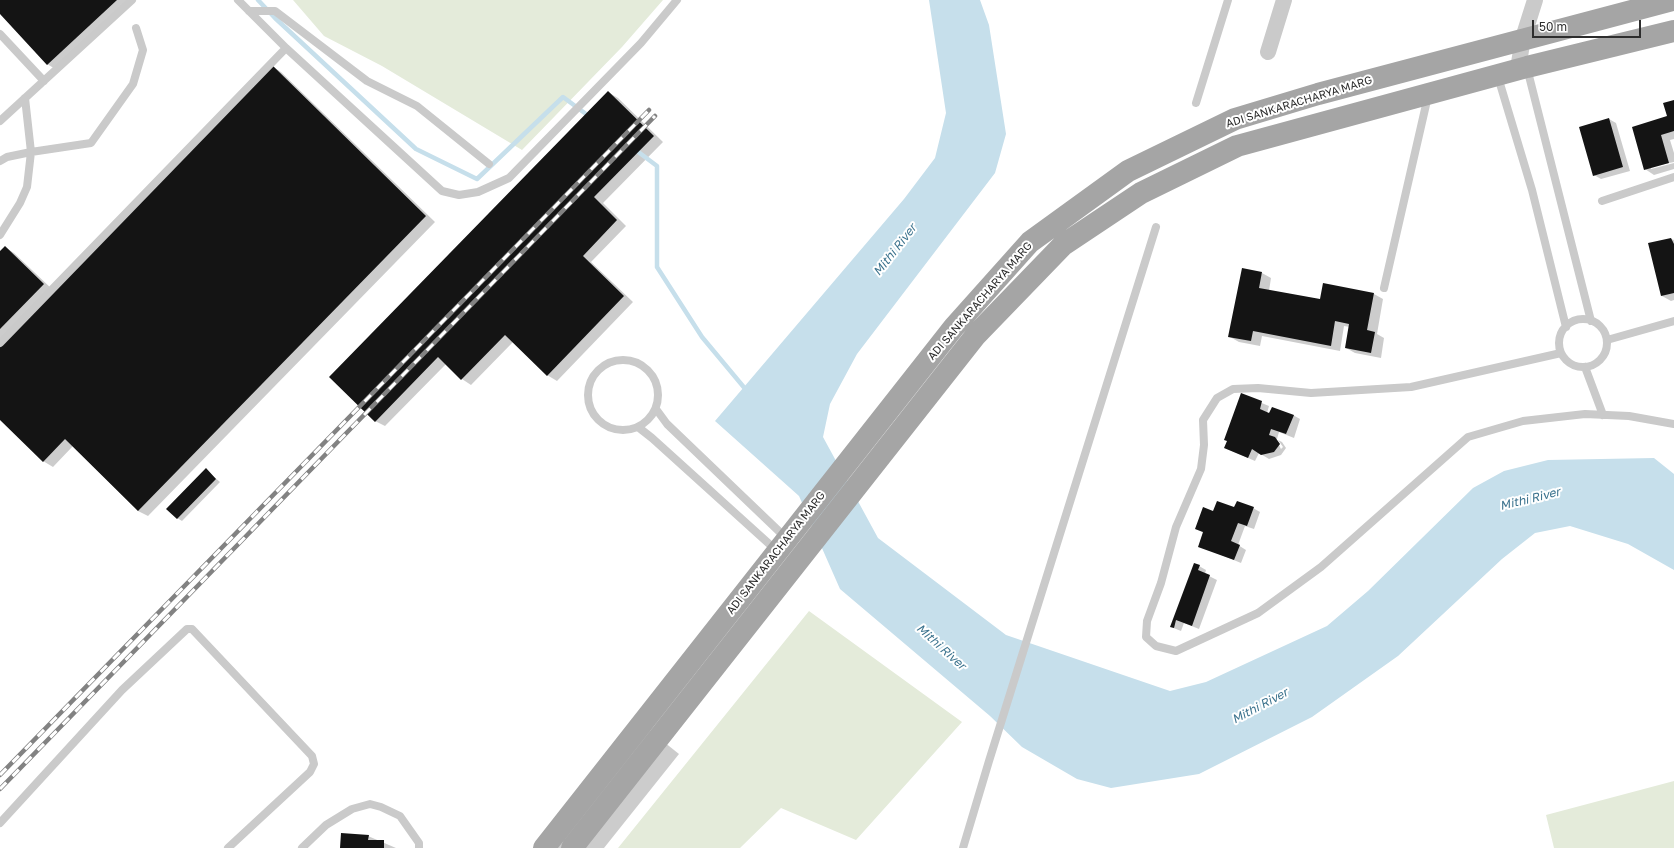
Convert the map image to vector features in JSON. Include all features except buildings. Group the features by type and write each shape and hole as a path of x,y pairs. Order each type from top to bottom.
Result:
{"main road":[{"name":"ADI SANKARACHARYA MARG","path":"544,848 954,327 1030,242 1128,171 1235,119 1318,94 1523,38 1673,0"},
{"name":"ADI SANKARACHARYA MARG","path":"572,848 976,335 1063,245 1141,193 1237,146 1523,68 1674,31"}],"street":[{"path":"1268,52 1284,0"},
{"path":"1523,68 1523,38 1535,0"}],"lane":[{"path":"0,121 132,0"},
{"path":"238,0 286,48 442,191 459,195 478,192 509,178 641,43 677,0"},
{"path":"1196,103 1228,0"},
{"path":"250,11 275,11 367,81 417,106 489,164"},
{"path":"0,162 7,157 91,143 133,84 143,50 136,28"},
{"path":"0,34 44,81"},
{"path":"0,343 286,48"},
{"path":"1523,68 1591,321"},
{"path":"1498,75 1532,190 1566,327"},
{"path":"1384,288 1429,93"},
{"path":"0,235 20,203 27,187 31,152 25,98"},
{"path":"1602,201 1674,177"},
{"path":"963,848 1156,227"},
{"path":"1578,320 1591,321 1602,328 1607,340 1604,355 1592,365 1585,367 1571,364 1561,353 1560,339 1566,327 1578,320"},
{"path":"1607,340 1674,321"},
{"path":"1561,353 1411,387 1311,393 1258,388 1233,389 1217,398 1203,420 1204,445 1201,468 1176,527 1161,583 1147,621 1146,637 1156,646 1176,651 1258,613 1321,567 1468,437 1523,421 1585,414 1629,416 1674,424"},
{"path":"617,361 634,362 641,365 651,374 657,385 658,393 656,410 648,420 638,427 621,431 605,426 598,421 590,406 588,389 595,374 605,366 617,361"},
{"path":"1585,367 1603,415"},
{"path":"656,410 667,424 783,545"},
{"path":"638,427 783,545"},
{"path":"0,823 122,690 187,629 192,629 312,756 314,764 310,772 228,848"},
{"path":"302,848 333,821 352,809 370,804 381,807 400,816 416,838 419,848"}],"green space":[{"path":"293,0 663,0 622,47 522,150 382,66 324,36"},
{"path":"809,611 962,722 856,840 781,808 740,848 618,848"},
{"path":"1674,781 1674,848 1554,848 1546,815"}],"water":[{"name":"Mithi River","path":"929,0 980,0 989,25 1006,134 995,173 857,354 830,404 823,437 878,538 1006,635 1170,691 1206,682 1327,626 1368,591 1473,488 1504,471 1548,460 1654,458 1674,474 1674,570 1628,544 1570,526 1535,533 1502,559 1398,656 1312,717 1199,774 1111,788 1077,779 1022,747 990,716 840,589 799,496 715,421 904,199 935,158 946,113"}],"waterway":[{"path":"258,0 275,18 416,149 477,179 563,97 590,117"},
{"path":"633,148 657,166 657,267 702,337 747,391"}],"railway":[{"path":"0,775 649,110"},
{"path":"0,789 655,116"}]}
